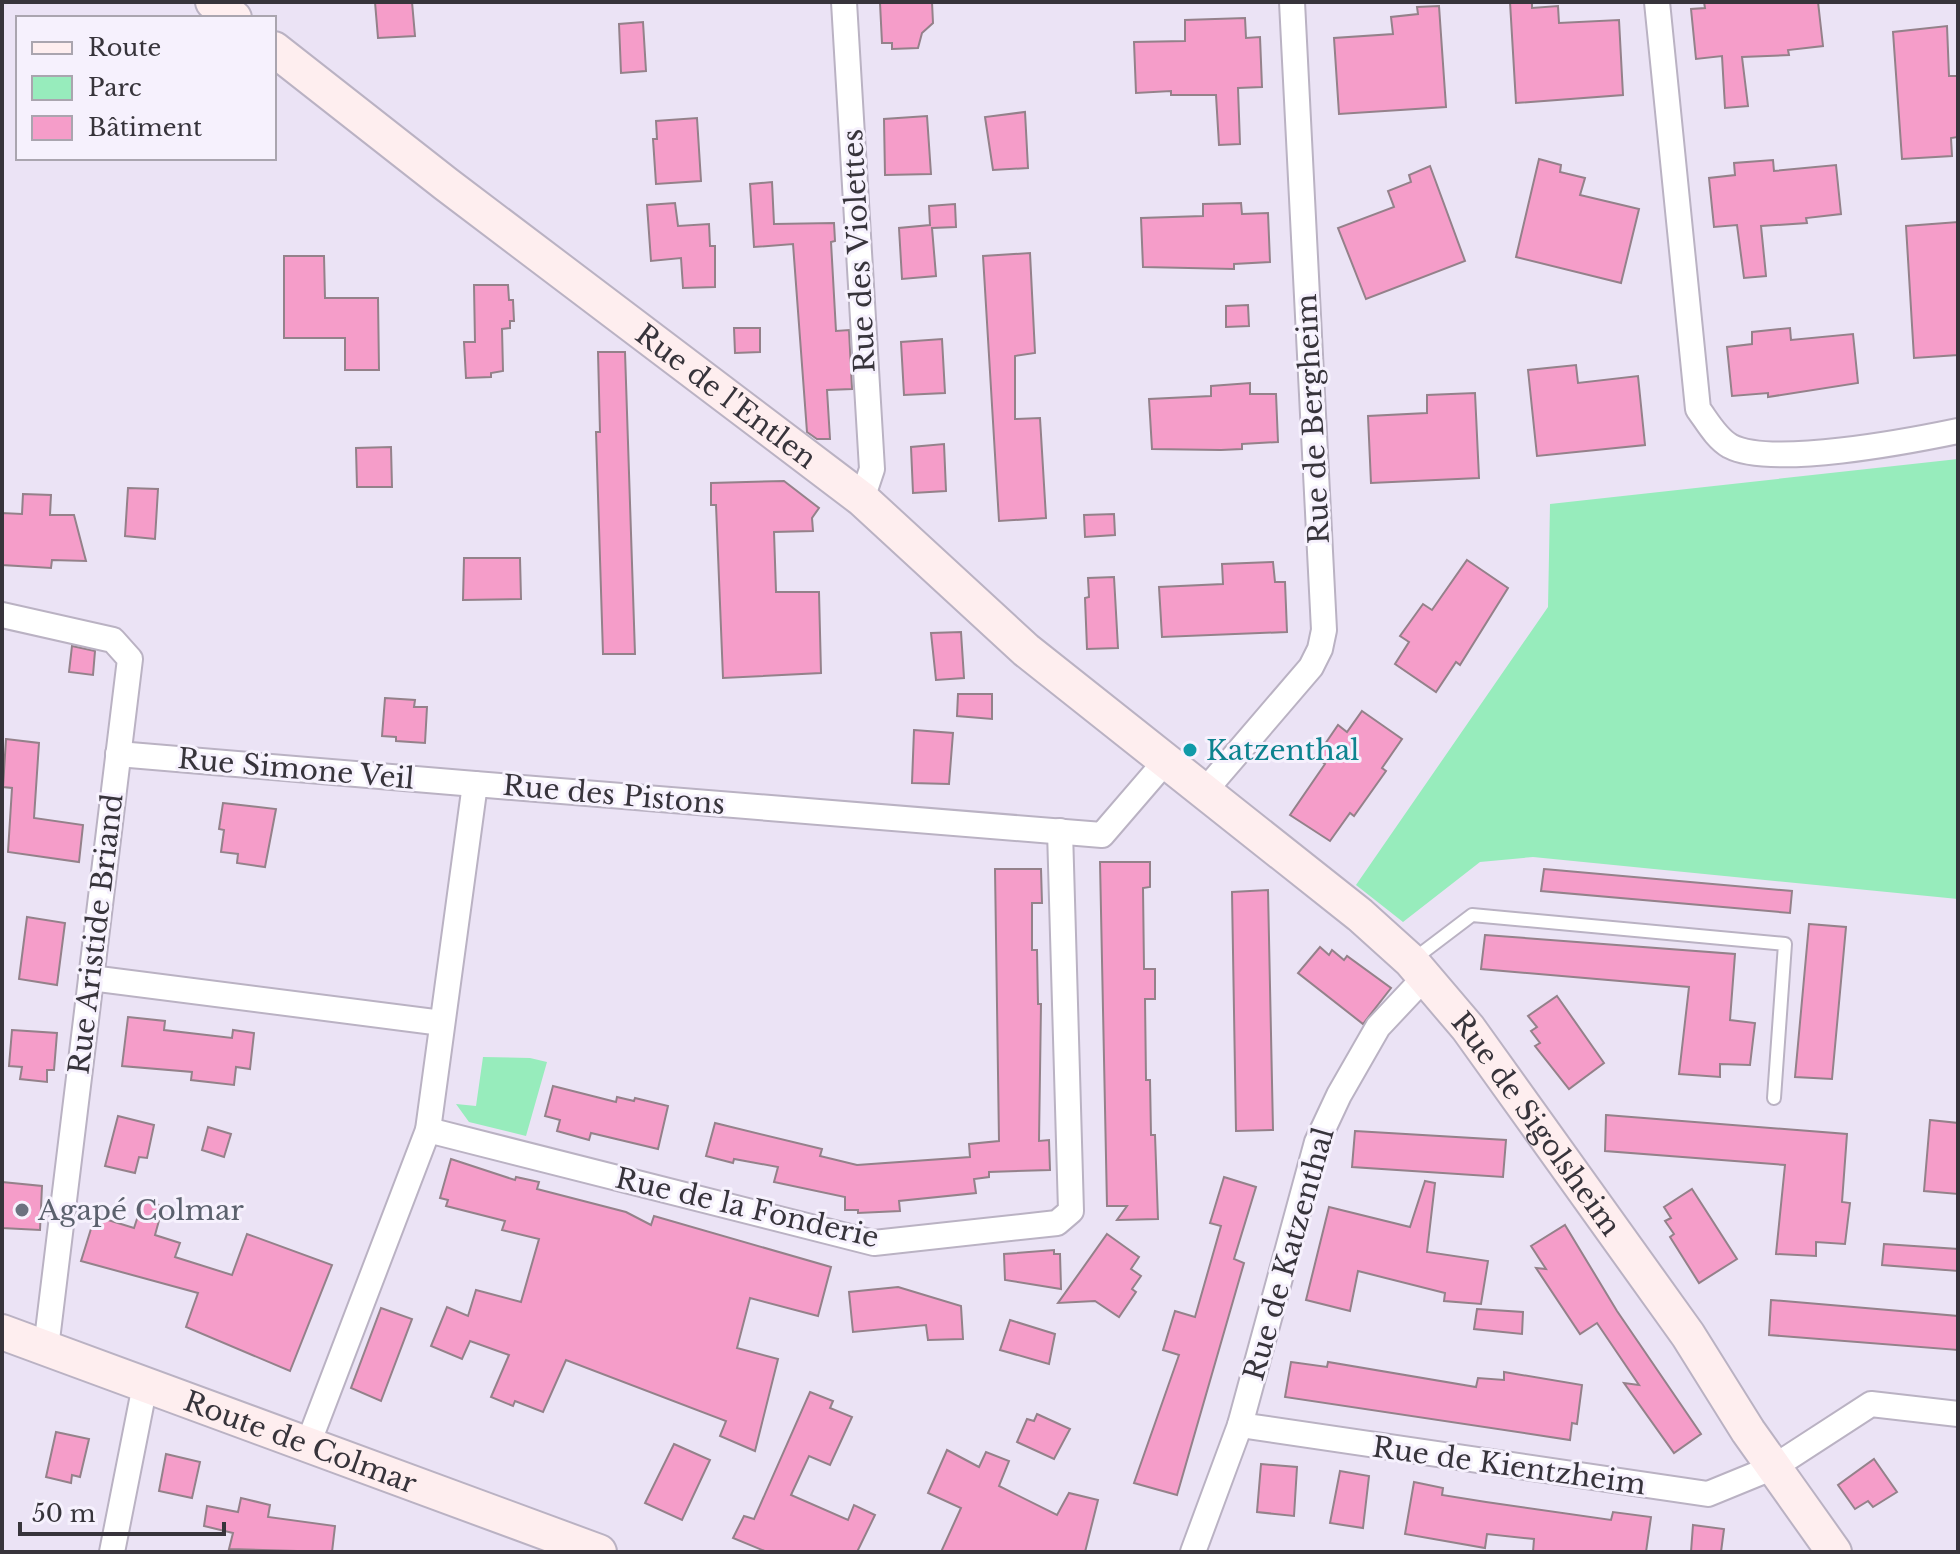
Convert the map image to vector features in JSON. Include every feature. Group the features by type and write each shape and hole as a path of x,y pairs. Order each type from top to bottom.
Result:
{"street":[{"path":"213,2 231,16"},
{"name":"Rue des Violettes","path":"844,2 872,469 862,499"},
{"name":"Rue de Bergheim","path":"1203,793 1311,667 1320,649 1324,630 1292,2"},
{"path":"1657,2 1698,409 1730,446 1762,454 1890,444 1958,431"},
{"name":"Rue de l'Entlen","path":"276,51 435,176 862,499 1026,650 1164,763"},
{"name":"Rue Aristide Briand","path":"2,615 113,640 130,659 46,1348"},
{"name":"Rue Simone Veil","path":"118,754 475,784"},
{"name":"Rue de Sigolsheim","path":"1164,763 1360,915 1418,969 1468,1028 1688,1335 1834,1552"},
{"name":"Rue des Pistons","path":"308,1444 428,1130 475,784 1102,835 1164,763"},
{"name":"Rue de la Fonderie","path":"428,1130 874,1243 1057,1223 1071,1211 1060,831"},
{"name":"Rue de Katzenthal","path":"1193,1552 1240,1425 1317,1142 1339,1095 1378,1027 1418,969"},
{"path":"91,978 442,1023"},
{"name":"Route de Colmar","path":"2,1332 599,1552"},
{"path":"112,1552 145,1385"},
{"name":"Rue de Kientzheim","path":"1240,1425 1708,1494 1774,1467 1871,1404 1958,1414"}],"lane":[{"path":"1418,969 1472,915 1785,944 1774,1098"}],"green space":[{"path":"1958,459 1958,899 1533,857 1480,862 1403,922 1356,885 1548,607 1550,504"},
{"path":"483,1057 530,1058 547,1062 526,1136 469,1122 456,1104 476,1106"}],"building":[{"path":"375,2 412,2 415,36 378,38"},
{"path":"932,2 933,23 922,33 918,48 892,49 892,43 882,43 880,3"},
{"path":"1510,2 1532,2 1532,8 1558,6 1559,23 1619,20 1623,95 1516,103"},
{"path":"1704,2 1818,2 1823,46 1788,50 1789,55 1742,57 1748,106 1725,108 1722,56 1696,59 1691,9 1705,8"},
{"path":"1439,6 1446,107 1339,114 1334,38 1393,34 1391,17 1418,14 1417,7"},
{"path":"1245,18 1246,38 1260,37 1262,87 1238,88 1240,144 1219,145 1216,95 1171,95 1171,91 1136,93 1134,42 1185,41 1185,20"},
{"path":"643,22 646,71 621,73 619,24"},
{"path":"1947,26 1949,76 1958,76 1958,137 1951,138 1952,156 1902,159 1893,32"},
{"path":"1025,112 1028,168 993,170 985,117"},
{"path":"927,116 931,174 885,175 884,119"},
{"path":"697,118 701,181 656,184 653,139 657,139 656,121"},
{"path":"1539,159 1561,165 1560,172 1585,178 1580,195 1639,209 1621,283 1516,257"},
{"path":"1773,160 1774,171 1836,165 1841,214 1806,218 1807,223 1761,226 1766,276 1744,278 1737,225 1714,227 1709,178 1735,175 1734,163"},
{"path":"1430,166 1465,261 1366,299 1338,228 1394,207 1388,191 1411,182 1409,175"},
{"path":"772,182 774,224 834,223 835,241 831,242 836,331 849,330 852,389 827,390 830,439 817,439 807,432 793,244 754,247 750,184"},
{"path":"675,203 678,226 709,224 710,246 715,246 715,287 683,288 681,258 651,261 647,205"},
{"path":"1241,203 1242,214 1268,213 1270,262 1234,264 1234,269 1143,267 1141,218 1203,216 1203,204"},
{"path":"955,204 956,227 932,228 936,276 902,279 899,228 930,225 929,206"},
{"path":"1958,222 1958,355 1914,358 1906,226"},
{"path":"1030,253 1035,353 1015,356 1015,419 1040,418 1046,518 999,521 983,256"},
{"path":"284,256 324,256 325,298 378,298 379,370 345,370 345,338 284,338"},
{"path":"474,285 508,285 509,300 513,300 514,321 510,321 510,328 502,329 503,371 491,373 491,377 466,378 464,342 475,342"},
{"path":"1248,305 1249,326 1226,327 1226,306"},
{"path":"734,328 760,328 760,352 735,353"},
{"path":"1790,328 1791,340 1853,334 1858,383 1768,397 1768,393 1732,396 1727,347 1752,344 1752,332"},
{"path":"942,339 945,393 904,395 901,342"},
{"path":"598,352 625,352 635,654 603,654 596,432 600,432"},
{"path":"1576,365 1578,383 1638,376 1645,445 1537,456 1528,370"},
{"path":"1250,383 1250,394 1276,394 1278,442 1242,444 1242,449 1152,449 1149,399 1211,396 1211,386"},
{"path":"1475,393 1479,478 1371,483 1368,416 1427,413 1427,395"},
{"path":"944,444 946,491 913,493 911,447"},
{"path":"391,447 392,487 357,487 356,448"},
{"path":"784,481 819,508 812,518 813,531 774,532 776,592 819,592 821,673 723,678 716,505 711,505 711,483"},
{"path":"128,488 158,489 155,539 125,536"},
{"path":"23,494 51,495 50,515 74,515 86,561 52,560 51,568 2,565 2,513 22,514"},
{"path":"1114,514 1115,535 1085,537 1084,515"},
{"path":"464,558 520,558 521,599 463,600"},
{"path":"1467,560 1508,588 1460,665 1456,662 1436,692 1395,664 1409,642 1400,636 1423,604 1432,610"},
{"path":"1273,562 1275,582 1285,582 1287,632 1162,637 1159,587 1223,584 1222,564"},
{"path":"1114,577 1118,648 1087,649 1085,598 1089,597 1088,578"},
{"path":"961,632 964,678 936,680 931,633"},
{"path":"72,646 95,651 93,675 69,672"},
{"path":"958,694 992,694 992,719 957,716"},
{"path":"385,698 415,700 414,707 427,707 425,743 396,741 396,737 382,736"},
{"path":"1362,711 1402,739 1382,768 1386,771 1354,816 1350,813 1330,841 1290,815 1325,764 1316,757 1338,725 1347,732"},
{"path":"914,730 953,733 949,784 912,783"},
{"path":"6,739 39,743 34,818 83,825 79,862 8,852 12,788 3,787"},
{"path":"223,803 276,809 265,867 237,863 238,854 221,852 224,830 219,829"},
{"path":"1100,862 1150,862 1150,887 1143,888 1144,969 1155,969 1155,999 1145,999 1146,1080 1150,1080 1151,1135 1155,1135 1158,1219 1117,1220 1127,1206 1107,1206"},
{"path":"995,869 1041,869 1042,903 1032,903 1032,950 1037,950 1038,1004 1041,1004 1039,1141 1049,1140 1050,1170 989,1172 989,1177 974,1179 976,1193 899,1201 900,1211 858,1213 858,1210 845,1210 845,1197 774,1182 778,1167 734,1159 733,1163 706,1156 715,1123 822,1149 820,1156 857,1165 970,1157 969,1144 999,1141"},
{"path":"1544,869 1792,891 1790,913 1541,891"},
{"path":"1268,890 1273,1130 1236,1131 1232,892"},
{"path":"27,917 65,923 57,985 19,979"},
{"path":"1809,924 1846,927 1832,1079 1795,1077"},
{"path":"1485,935 1735,954 1730,1020 1755,1023 1750,1065 1720,1064 1720,1077 1679,1074 1689,987 1481,969"},
{"path":"1320,947 1329,955 1332,950 1344,960 1347,956 1391,988 1363,1024 1298,973"},
{"path":"1557,996 1604,1063 1569,1089 1535,1046 1540,1043 1531,1031 1537,1027 1528,1016"},
{"path":"128,1017 165,1021 164,1030 232,1038 233,1030 254,1033 250,1069 236,1067 234,1085 191,1080 192,1072 122,1066"},
{"path":"12,1030 57,1033 54,1070 47,1070 47,1082 20,1079 22,1067 9,1066"},
{"path":"553,1086 616,1102 617,1097 634,1101 635,1098 668,1106 658,1149 591,1133 589,1140 557,1131 560,1120 545,1116"},
{"path":"1606,1115 1847,1134 1842,1202 1850,1203 1845,1244 1816,1242 1816,1256 1776,1254 1785,1165 1605,1151"},
{"path":"118,1116 154,1125 147,1158 139,1157 135,1173 105,1166"},
{"path":"1930,1120 1958,1123 1958,1194 1924,1191"},
{"path":"208,1127 231,1134 224,1157 202,1150"},
{"path":"1355,1131 1506,1140 1503,1177 1352,1167"},
{"path":"451,1159 515,1180 516,1177 539,1182 537,1189 626,1212 651,1225 654,1216 831,1267 818,1316 750,1298 737,1348 778,1359 755,1451 720,1436 726,1421 566,1360 543,1412 515,1401 513,1406 491,1397 509,1355 470,1341 462,1359 431,1346 447,1307 468,1316 476,1290 521,1302 539,1239 502,1230 505,1221 446,1206 448,1200 440,1198"},
{"path":"1224,1177 1256,1187 1234,1259 1244,1263 1177,1495 1134,1483 1179,1355 1163,1350 1175,1311 1195,1317 1221,1226 1210,1223"},
{"path":"1425,1181 1435,1183 1427,1252 1488,1261 1481,1304 1444,1301 1445,1293 1358,1271 1350,1311 1306,1300 1329,1207 1410,1227"},
{"name":"Agapé Colmar","path":"2,1182 42,1186 40,1230 2,1228"},
{"path":"1692,1189 1737,1259 1699,1283 1670,1237 1674,1234 1665,1221 1671,1218 1664,1207"},
{"path":"143,1201 163,1206 155,1235 180,1243 175,1257 232,1275 247,1234 332,1265 290,1371 186,1327 198,1293 81,1261 95,1216 134,1228"},
{"path":"1565,1225 1617,1311 1701,1434 1674,1453 1624,1383 1639,1385 1597,1323 1580,1334 1536,1268 1546,1269 1531,1246"},
{"path":"1107,1234 1139,1257 1131,1269 1141,1276 1132,1289 1136,1292 1119,1317 1095,1301 1058,1303"},
{"path":"1884,1244 1958,1249 1958,1271 1882,1265"},
{"path":"1054,1250 1054,1254 1060,1254 1061,1289 1005,1280 1004,1254"},
{"path":"898,1287 961,1306 963,1339 928,1340 926,1325 853,1332 849,1292"},
{"path":"1771,1300 1958,1316 1958,1350 1769,1335"},
{"path":"381,1308 412,1319 381,1401 351,1388"},
{"path":"1477,1309 1523,1312 1522,1334 1474,1329"},
{"path":"1010,1320 1055,1334 1049,1364 1000,1350"},
{"path":"1291,1362 1327,1367 1328,1362 1476,1387 1478,1378 1504,1380 1504,1372 1582,1385 1577,1424 1572,1423 1570,1440 1285,1397"},
{"path":"810,1392 833,1401 830,1408 852,1417 830,1465 809,1456 791,1495 848,1520 854,1505 875,1515 857,1552 767,1552 733,1538 744,1516 754,1519"},
{"path":"1037,1414 1070,1429 1054,1459 1017,1442 1027,1419 1034,1421"},
{"path":"56,1432 89,1439 80,1477 72,1475 71,1483 46,1477"},
{"path":"674,1444 710,1460 682,1520 645,1503"},
{"path":"947,1450 979,1467 986,1452 1009,1461 999,1486 1057,1515 1069,1493 1098,1500 1085,1552 941,1552 961,1508 928,1493"},
{"path":"166,1454 200,1462 192,1498 159,1491"},
{"path":"1874,1459 1897,1492 1873,1507 1868,1501 1855,1509 1838,1485"},
{"path":"1261,1464 1297,1467 1294,1516 1257,1512"},
{"path":"1340,1471 1369,1476 1363,1528 1330,1523"},
{"path":"1414,1482 1443,1488 1442,1495 1486,1502 1611,1520 1613,1512 1651,1517 1646,1552 1533,1552 1534,1539 1487,1534 1485,1548 1405,1534"},
{"path":"241,1498 270,1505 268,1517 335,1526 332,1552 229,1549 233,1533 204,1526 207,1506 238,1512"},
{"path":"1693,1525 1724,1529 1721,1552 1691,1552"}],"place":[{"name":"Katzenthal","path":"1190,750"},
{"name":"Agapé Colmar","path":"22,1210"}]}
